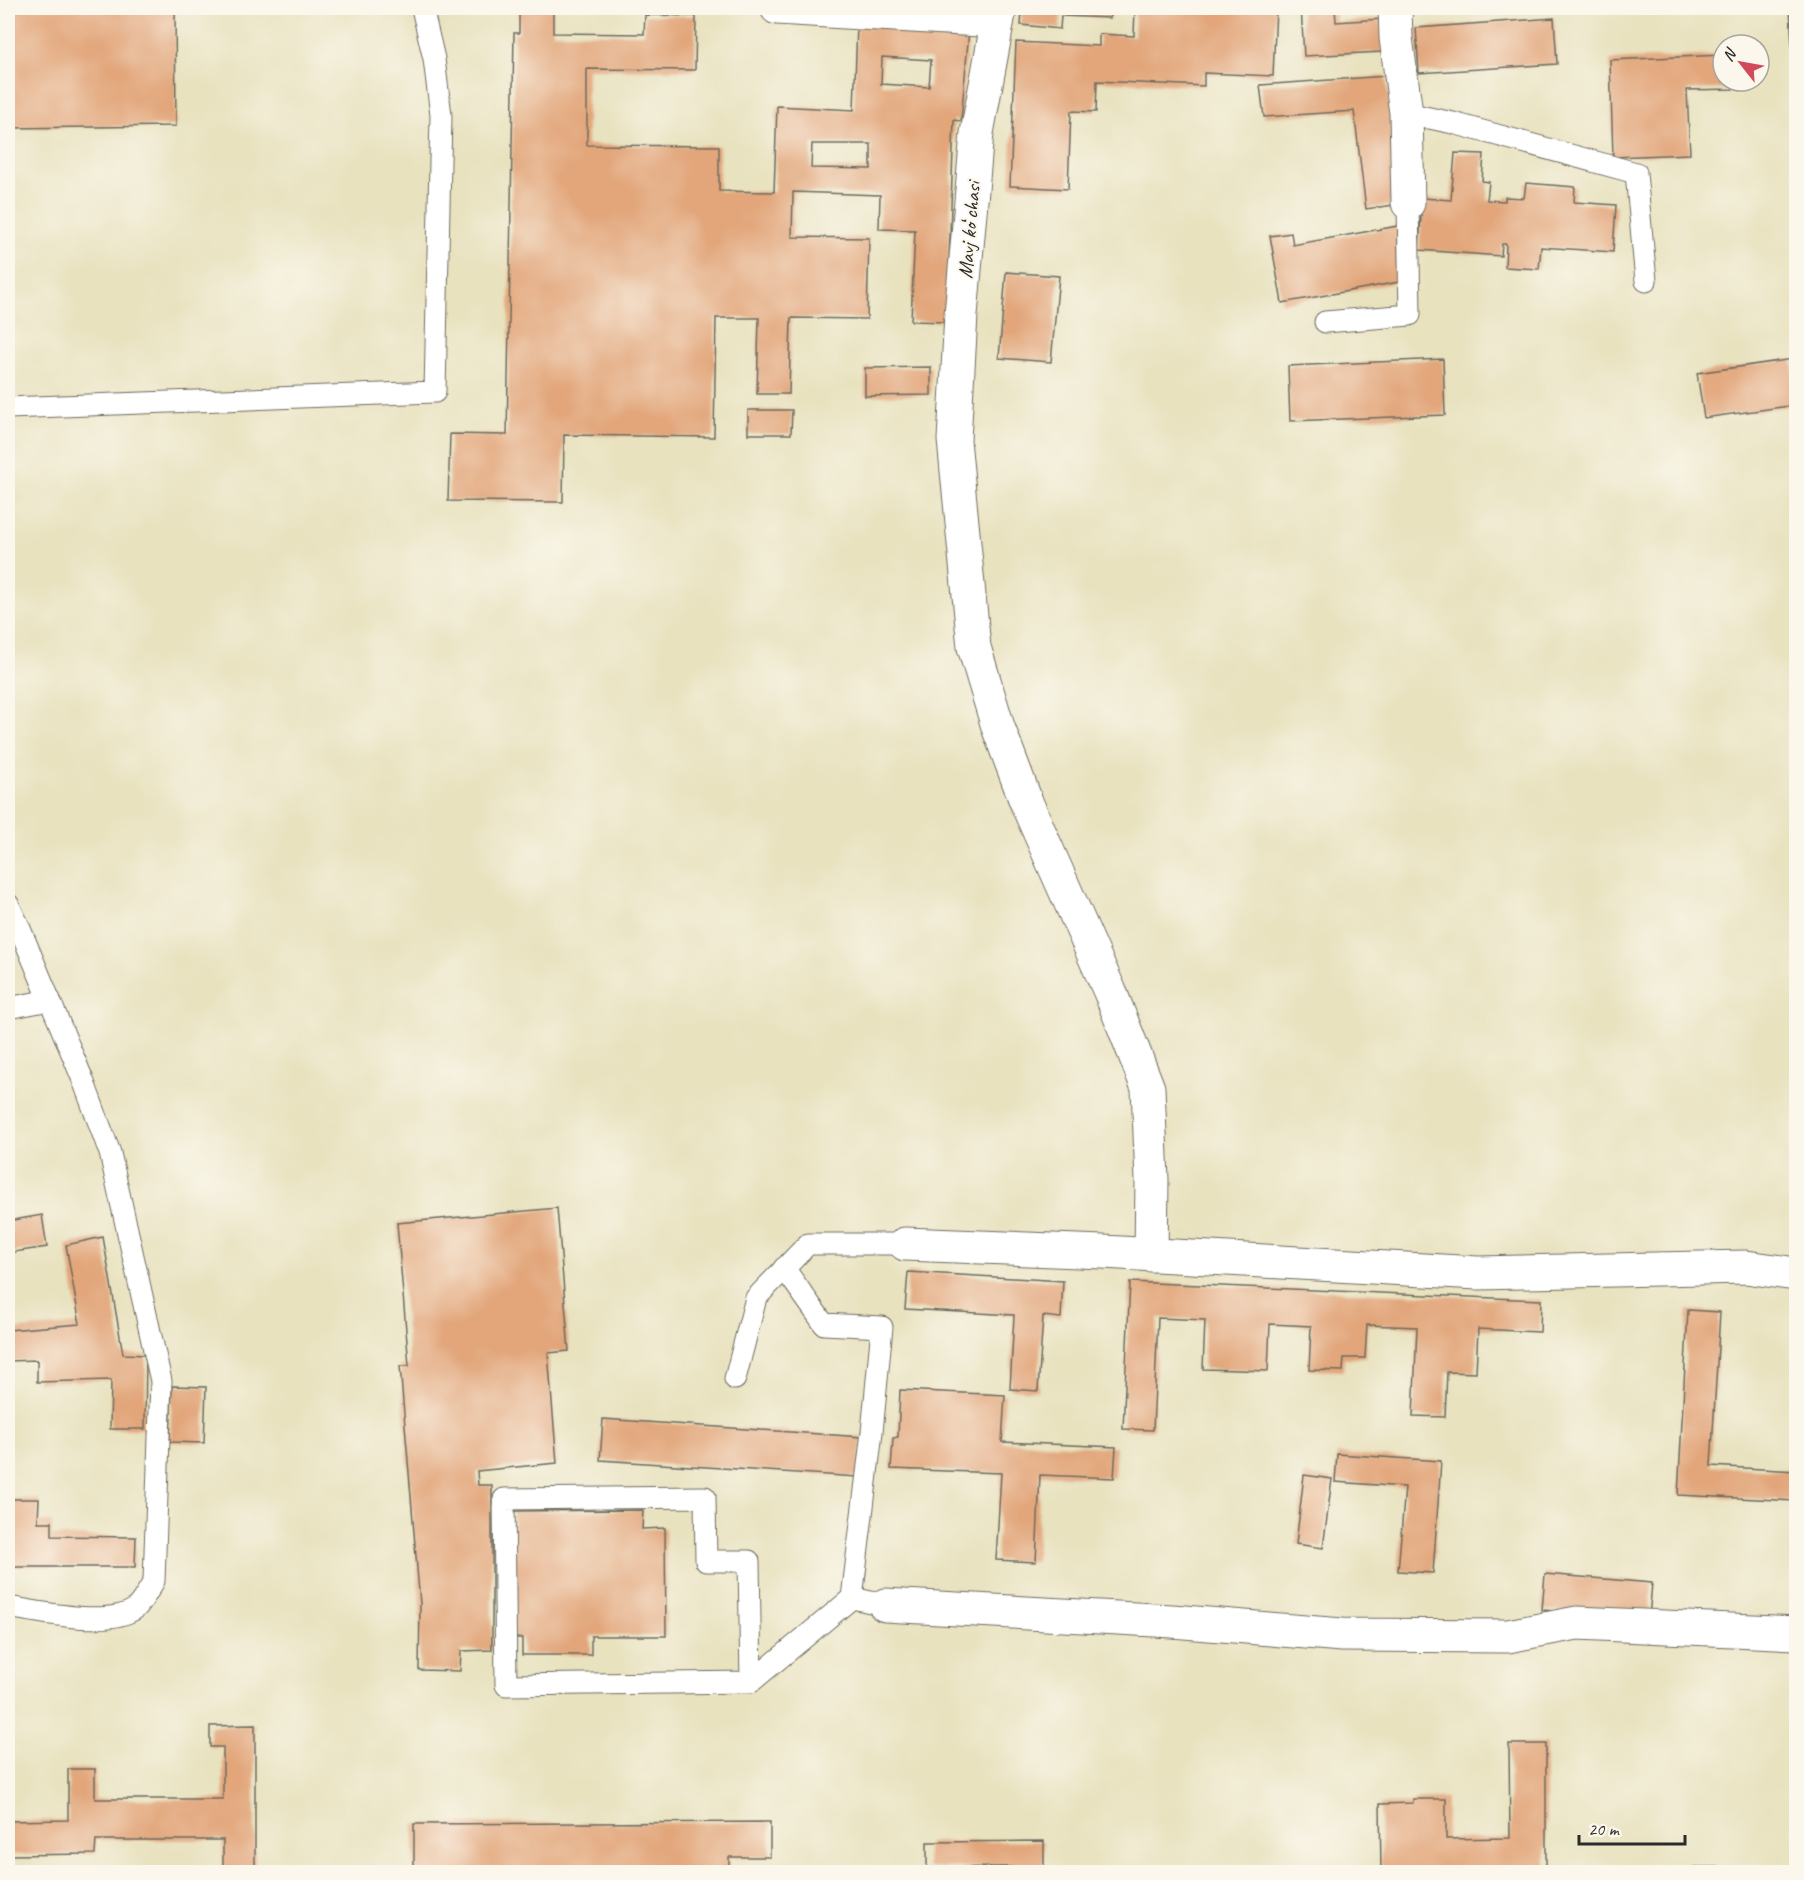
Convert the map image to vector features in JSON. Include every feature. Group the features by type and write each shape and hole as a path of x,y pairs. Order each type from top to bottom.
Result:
{"street":[{"name":"Mavj koʻchasi","path":"777,8 998,14 977,133 954,440 974,647 999,727 1027,804 1111,994 1148,1088 1152,1179 1151,1255"},
{"path":"1395,8 1396,38 1406,113 1408,203"},
{"path":"904,1244 1151,1255 1478,1274 1746,1267 1797,1274"},
{"path":"885,1605 1172,1621 1342,1635 1508,1636 1577,1623 1797,1634"}],"lane":[{"path":"8,408 435,392 441,115 434,59 422,8"},
{"path":"1406,113 1453,123 1636,172 1646,281"},
{"path":"1325,322 1410,315 1408,203"},
{"path":"8,904 83,1080 110,1154 161,1381 154,1581 135,1608 107,1618 69,1616 8,1607"},
{"path":"8,1008 50,1000"},
{"path":"735,1379 756,1298 808,1244 904,1244"},
{"path":"750,1682 749,1561 706,1561 705,1497 504,1499 506,1685 750,1682 852,1598 882,1327 824,1324 784,1268"},
{"path":"852,1598 885,1605"}],"building":[{"path":"8,8 175,8 176,126 8,128"},
{"path":"519,8 553,8 553,33 644,34 645,15 696,16 695,70 587,69 587,145 719,146 719,191 774,192 777,106 854,110 857,24 969,30 961,121 954,120 947,322 911,321 915,230 879,229 880,195 793,192 792,237 869,238 867,319 791,318 789,394 757,394 759,318 716,318 714,437 564,435 563,502 448,501 450,434 507,435 514,33 519,33","holes":["882,57 931,60 929,87 881,84","812,144 871,144 871,169 811,168"]},
{"path":"1022,8 1110,8 1110,18 1061,16 1060,29 1021,25"},
{"path":"1135,8 1276,8 1273,76 1204,73 1204,86 1097,81 1096,112 1071,111 1068,189 1010,186 1016,42 1099,46 1099,34 1134,36"},
{"path":"1301,8 1335,8 1336,22 1382,19 1383,52 1304,56"},
{"path":"1790,8 1796,8 1796,46 1792,46"},
{"path":"1554,18 1557,64 1419,73 1416,28"},
{"path":"1711,56 1711,89 1687,90 1690,154 1613,157 1610,60"},
{"path":"1386,76 1401,204 1366,209 1354,111 1264,117 1260,85"},
{"path":"1455,153 1484,154 1482,181 1489,182 1487,200 1505,201 1505,197 1524,198 1526,183 1575,187 1574,202 1616,205 1613,252 1541,247 1539,269 1505,267 1506,244 1502,244 1501,256 1419,250 1422,198 1451,200"},
{"path":"1398,226 1399,282 1282,303 1270,236 1291,233 1293,245"},
{"path":"1006,272 1059,276 1051,362 999,358"},
{"path":"1443,359 1445,415 1290,421 1288,366"},
{"path":"1793,359 1796,405 1704,418 1697,373"},
{"path":"931,367 931,395 865,396 865,368"},
{"path":"748,410 792,410 791,434 748,434"},
{"path":"557,1208 569,1351 548,1353 557,1463 477,1471 478,1485 492,1485 492,1650 461,1651 460,1671 419,1670 420,1604 400,1366 409,1366 397,1223"},
{"path":"42,1215 47,1247 8,1253 8,1221"},
{"path":"103,1237 123,1354 146,1355 145,1429 110,1429 111,1380 37,1382 37,1360 8,1361 8,1330 80,1324 66,1245"},
{"path":"908,1272 1063,1281 1061,1318 1043,1316 1038,1391 1010,1389 1014,1315 905,1309"},
{"path":"1130,1282 1541,1300 1540,1332 1478,1329 1476,1373 1447,1372 1445,1417 1413,1416 1417,1327 1367,1325 1365,1358 1344,1358 1343,1371 1309,1370 1311,1326 1270,1324 1268,1371 1203,1369 1205,1320 1158,1318 1153,1430 1123,1429"},
{"path":"1688,1310 1720,1312 1711,1466 1796,1471 1796,1501 1678,1495"},
{"path":"172,1386 206,1387 204,1443 170,1442"},
{"path":"900,1390 1005,1395 1002,1442 1116,1447 1114,1478 1040,1475 1036,1562 996,1560 1001,1473 891,1469 893,1438 898,1437"},
{"path":"603,1419 862,1437 858,1477 600,1460"},
{"path":"1337,1454 1441,1461 1433,1573 1398,1571 1405,1487 1335,1482"},
{"path":"1304,1475 1332,1479 1323,1548 1296,1544"},
{"path":"8,1499 39,1499 38,1522 52,1522 52,1536 136,1537 135,1567 8,1567"},
{"path":"643,1510 642,1529 665,1528 666,1636 591,1636 591,1655 522,1655 522,1638 514,1638 513,1511"},
{"path":"1545,1574 1652,1583 1649,1618 1542,1610"},
{"path":"255,1725 255,1872 223,1872 223,1840 96,1840 95,1854 8,1855 8,1821 68,1820 68,1769 95,1769 95,1799 223,1799 223,1747 210,1747 210,1726"},
{"path":"1509,1744 1546,1744 1546,1872 1381,1872 1380,1804 1413,1803 1413,1799 1446,1799 1446,1839 1510,1838"},
{"path":"770,1822 770,1857 729,1857 729,1872 414,1872 414,1824"},
{"path":"1044,1841 1044,1872 1011,1872 1011,1867 927,1868 927,1842"},
{"path":"1693,1867 1720,1867 1720,1872 1693,1872"},
{"path":"897,1868 897,1872 768,1872 768,1869"}]}
